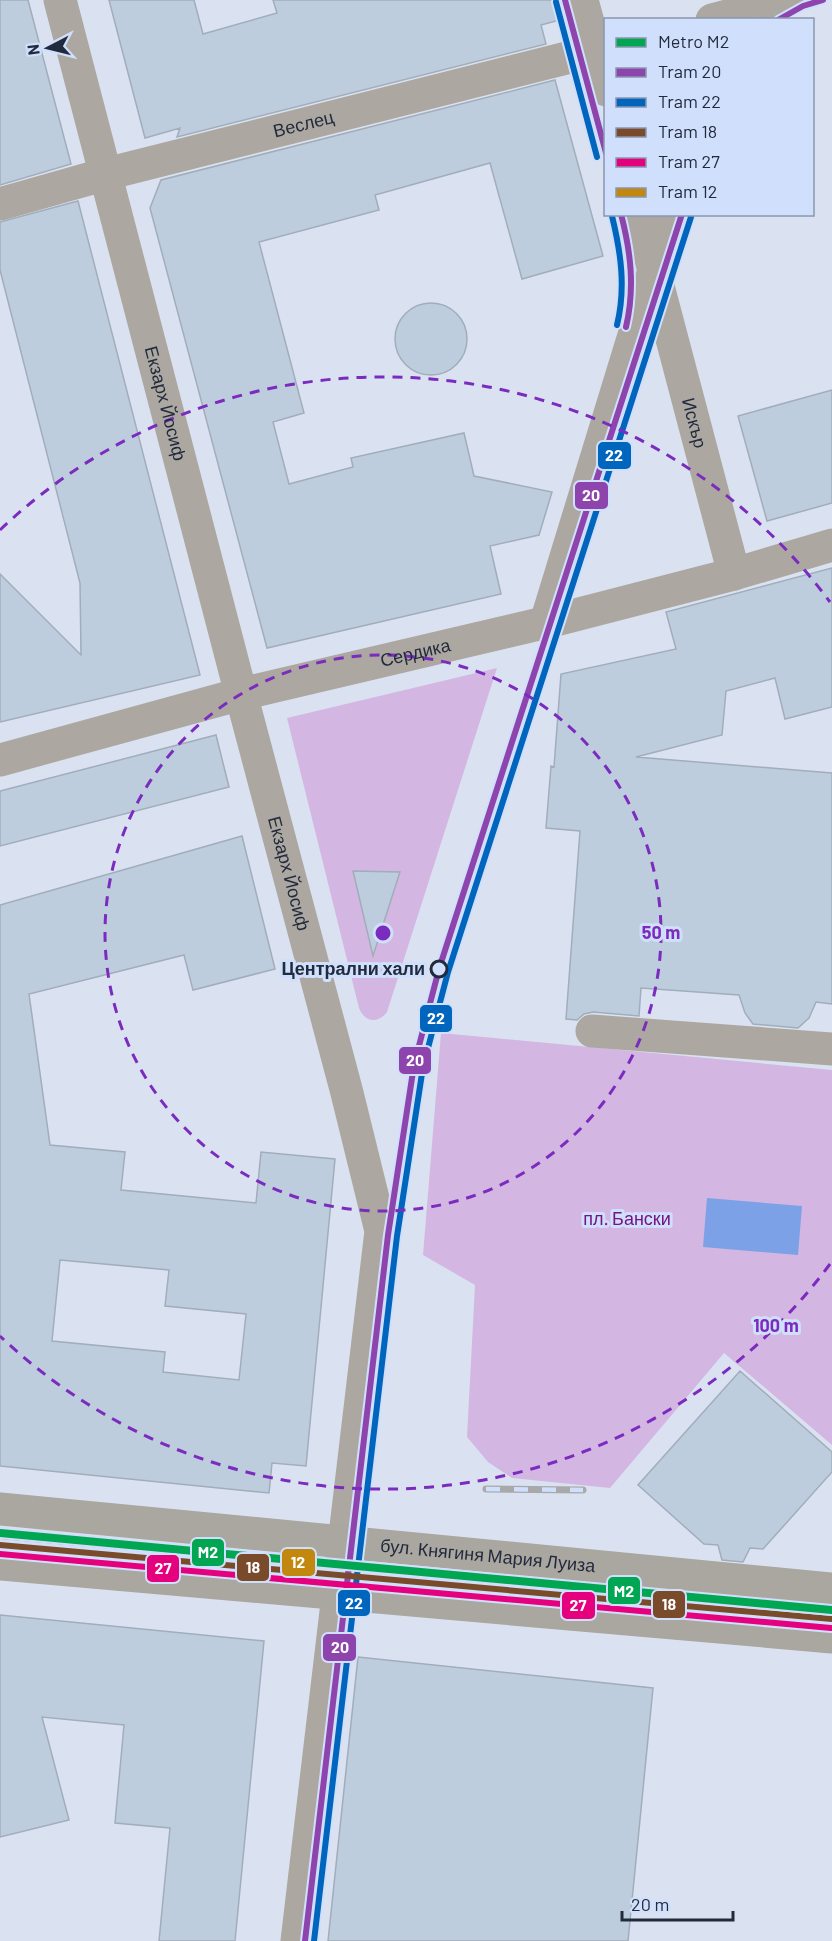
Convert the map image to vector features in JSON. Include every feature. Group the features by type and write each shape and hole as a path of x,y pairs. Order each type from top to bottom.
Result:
{"main road":[{"name":"бул. Княгиня Мария Луиза","path":"0,1509 832,1589"},
{"path":"0,1564 832,1637"}],"street":[{"name":"Екзарх Йосиф","path":"60,0 240,694 347,1093 381,1231 297,1941"},
{"path":"582,0 600,49 604,76"},
{"path":"722,18 774,8"},
{"name":"Веслец","path":"0,204 106,174 600,49"},
{"name":"Искър","path":"640,216 735,574"},
{"path":"546,622 654,270 674,216"},
{"name":"Сердика","path":"0,760 240,694 546,622 735,574 832,545"},
{"path":"592,1030 832,1049"}],"green space":[{"path":"497,668 387,1012 376,1020 368,1019 359,1008 287,718"},
{"name":"пл. Бански","path":"441,1033 832,1070 832,1445 724,1353 610,1488 512,1478 488,1462 467,1437 475,1285 423,1255"}],"water":[{"path":"707,1198 802,1206 798,1255 703,1247"}],"building":[{"path":"0,0 28,0 71,164 0,185"},
{"path":"109,0 194,0 203,34 277,13 273,0 564,0 567,18 541,25 546,44 177,137 180,128 145,138"},
{"path":"555,80 603,256 522,279 490,163 375,195 379,210 259,242 304,413 273,422 289,484 353,467 351,458 464,433 474,476 552,492 539,535 490,546 501,594 267,648 150,208 161,180"},
{"path":"78,201 200,675 0,722 0,574 81,655 80,583 0,270 0,222"},
{"path":"424,303 438,303 457,313 467,332 467,346 457,365 438,375 424,375 405,365 395,346 395,332 405,313"},
{"path":"832,390 832,503 767,521 738,416"},
{"path":"832,568 832,707 785,719 775,678 726,691 722,735 636,757 832,773 832,1004 816,1002 809,1018 798,1028 753,1024 745,1013 739,995 641,988 639,1016 593,1012 584,1014 577,1020 566,1019 580,831 546,828 551,766 554,767 561,674 676,649 666,612"},
{"path":"216,735 229,787 0,846 0,791"},
{"path":"242,836 275,969 193,990 184,955 29,994 50,1145 125,1152 121,1190 256,1203 261,1152 335,1159 306,1466 272,1463 269,1493 0,1466 0,905","holes":["60,1260 169,1270 165,1306 246,1314 239,1380 163,1372 165,1352 52,1341"]},
{"path":"353,871 400,872 373,956"},
{"path":"740,1371 832,1452 832,1472 763,1549 750,1548 743,1562 722,1560 718,1545 704,1544 638,1485"},
{"path":"0,1615 264,1641 235,1941 159,1941 170,1828 115,1823 124,1725 42,1717 69,1820 0,1837"},
{"path":"358,1657 653,1688 628,1941 328,1941"}],"tram line":[{"name":"20","path":"565,0 604,146"},
{"path":"579,0 604,20"},
{"path":"753,18 822,0"},
{"name":"20","path":"782,18 803,6 823,0"},
{"name":"22","path":"556,2 597,157"},
{"name":"22","path":"612,216 618,243 622,284 617,325"},
{"name":"20","path":"621,216 631,270 626,327"},
{"name":"20","path":"305,1941 388,1235 414,1065 439,969 681,216"},
{"name":"22","path":"314,1941 397,1236 423,1067 448,972 691,217"},
{"name":"12","path":"1,1536 832,1610"},
{"name":"18","path":"0,1545 832,1619"},
{"name":"27","path":"0,1554 831,1628"}],"railway":[{"path":"486,1489 583,1490"}],"metro line":[{"name":"M2","path":"0,1533 832,1610"}],"place":[{"name":"Централни хали","path":"439,969"}]}
